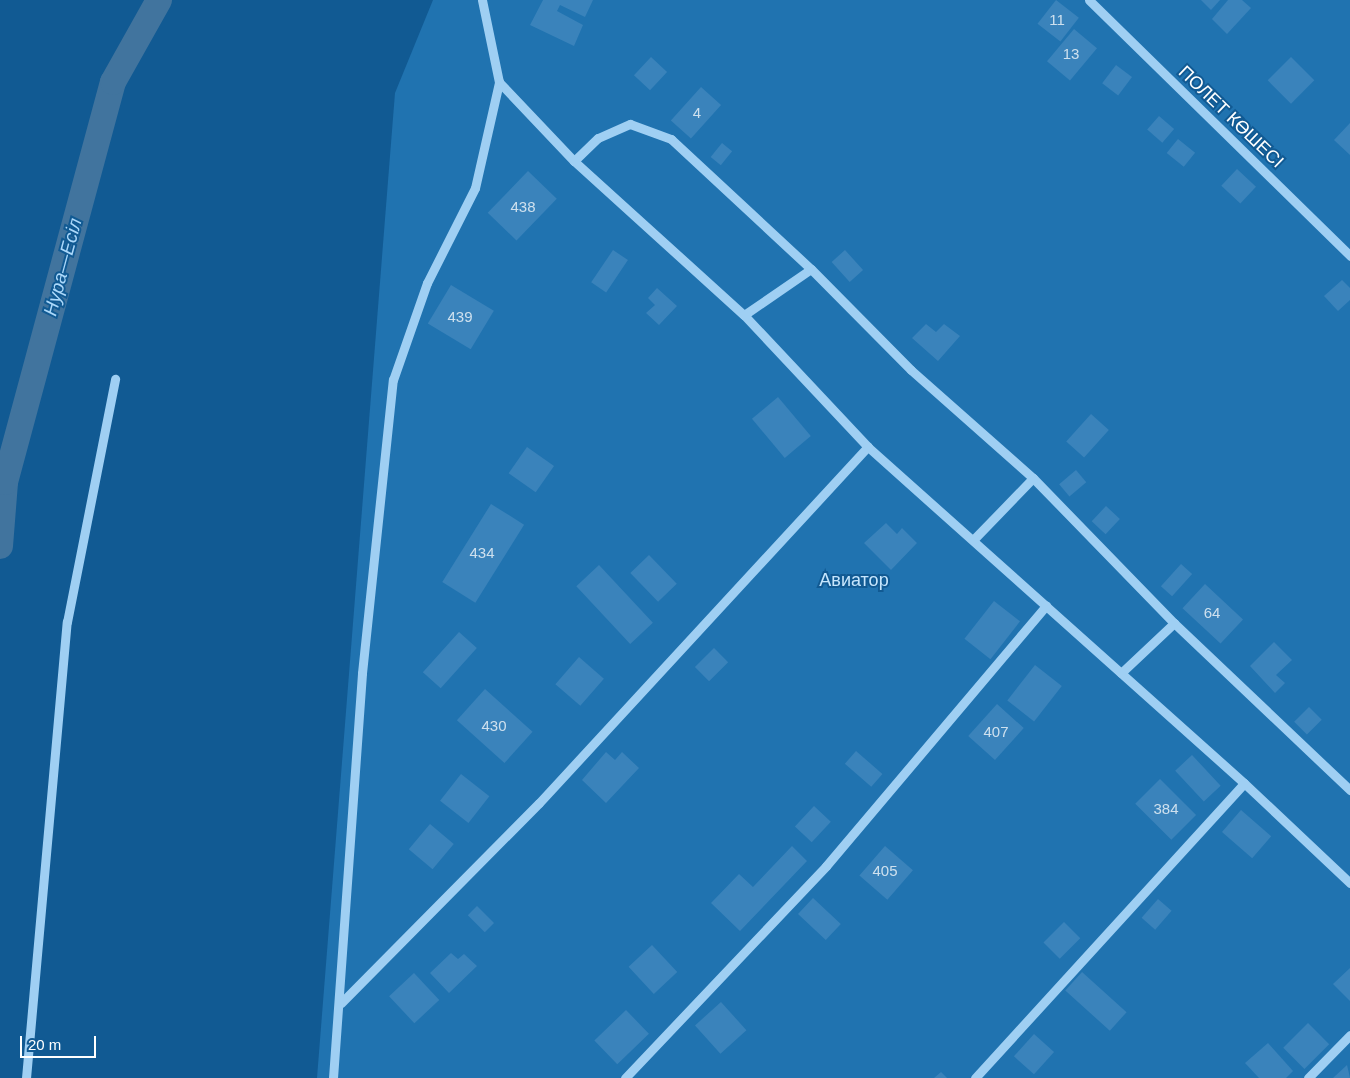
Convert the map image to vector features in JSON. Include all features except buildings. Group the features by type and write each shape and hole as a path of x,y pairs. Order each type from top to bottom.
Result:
{"street":[{"path":"333,1078 341,1003 362,673 393,380 427,283 475,188 499,82 482,0"},
{"name":"ПОЛЕТ КӨШЕСІ","path":"1089,0 1350,256"},
{"path":"499,82 574,161 744,315 868,447 1244,783 1350,883"},
{"path":"574,161 598,138 630,124 671,139 811,269 911,370 1033,478 1174,622 1350,790"},
{"path":"744,315 811,269"},
{"path":"26,1078 67,622 115,379"},
{"path":"341,1003 539,803 868,447"},
{"path":"973,540 1033,478"},
{"path":"625,1078 826,866 1046,606"},
{"path":"1121,673 1174,622"},
{"path":"975,1078 1244,783"},
{"path":"1308,1078 1350,1035"}],"green space":[{"name":"Авиатор","path":"433,0 1350,0 1350,1078 317,1078 395,93"}],"waterway":[{"name":"Нура—Есіл","path":"0,546 5,482 113,82 159,0"}]}
